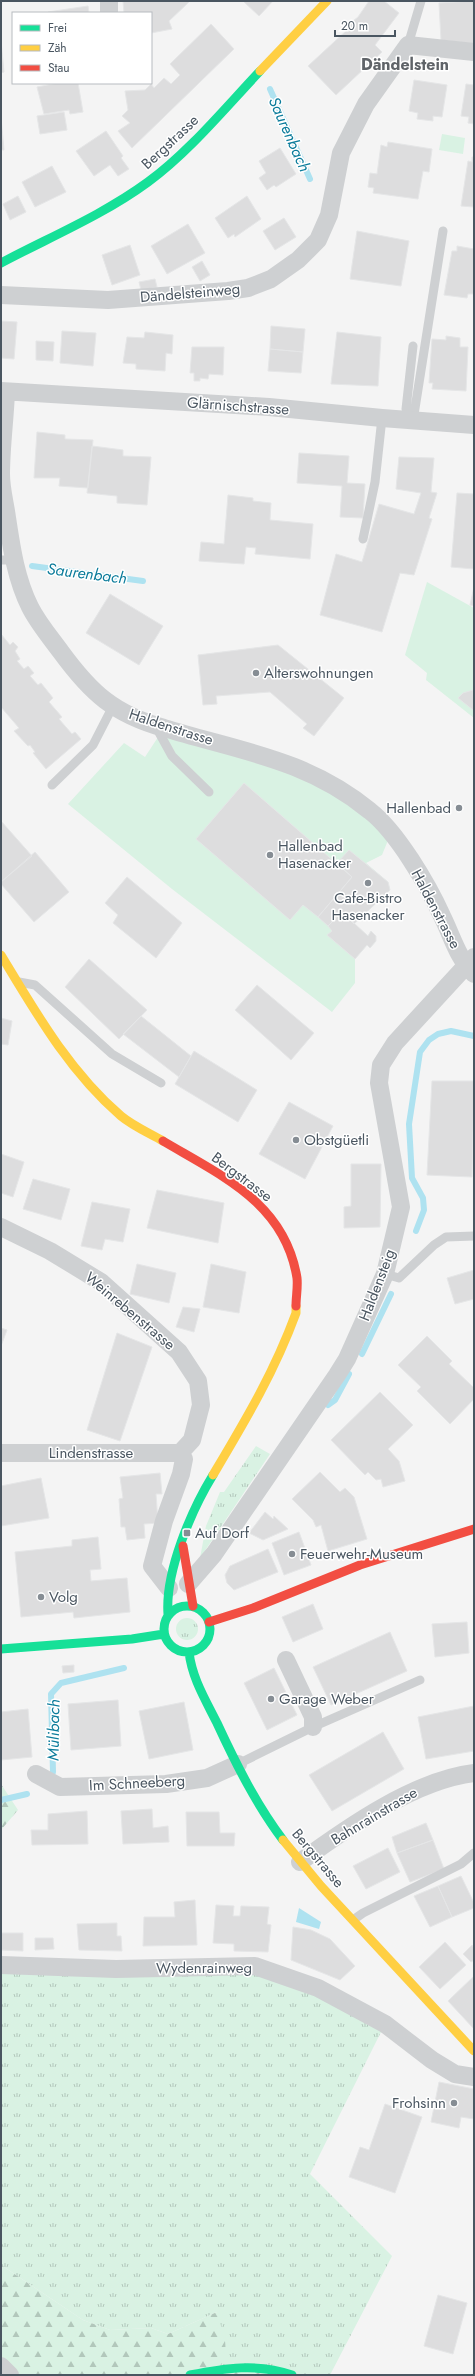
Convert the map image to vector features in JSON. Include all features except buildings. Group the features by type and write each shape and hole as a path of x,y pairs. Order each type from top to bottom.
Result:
{"street":[{"path":"109,1 109,12"},
{"name":"Bergstrasse","path":"1,263 100,211 148,182 191,143 327,1"},
{"path":"408,45 474,52"},
{"name":"Dändelsteinweg","path":"1,295 108,300 228,291 248,288 271,280 298,260 318,240 329,215 341,153 366,104 408,45"},
{"name":"Glärnischstrasse","path":"4,391 269,407 382,418 409,415 474,425"},
{"name":"Haldenstrasse","path":"4,391 1,476 7,560 30,607 74,670 101,699 132,717 155,725 266,755 295,766 344,792 372,812 392,833 420,877 471,965"},
{"name":"Bergstrasse","path":"1,955 48,1033 82,1079 122,1117 228,1180 263,1207 286,1240 297,1279 296,1313 280,1356 269,1379 197,1502 168,1588 168,1614 163,1627 164,1634"},
{"name":"Haldensteig","path":"188,1584 214,1554 338,1375 347,1358 385,1274 401,1207 379,1083 381,1065 395,1043 471,965"},
{"name":"Weinrebenstrasse","path":"1,1227 50,1251 101,1282 179,1352 198,1380 201,1405 192,1440 180,1453"},
{"name":"Lindenstrasse","path":"1,1453 180,1453"},
{"path":"168,1588 152,1566 164,1521 181,1474 184,1459 180,1453"},
{"path":"209,1622 240,1614 324,1578 474,1529"},
{"name":"Bergstrasse","path":"183,1546 188,1584 193,1606"},
{"path":"1,1649 132,1639 164,1634 173,1648 189,1652 200,1647 208,1638 209,1622 203,1611 193,1606 179,1606 168,1614"},
{"name":"Bergstrasse","path":"189,1652 191,1668 197,1684 238,1764 273,1827 300,1862 474,2051"},
{"path":"286,1660 313,1717 313,1727"},
{"name":"Im Schneeberg","path":"36,1774 60,1786 166,1784 207,1778 238,1764"},
{"name":"Bahnrainstrasse","path":"300,1862 391,1802 425,1786 474,1773"},
{"name":"Wydenrainweg","path":"1,1965 116,1969 255,1966 318,1988 385,2024 432,2060 455,2074 474,2077"},
{"path":"190,2375 254,2365 275,2368 292,2375"},
{"path":"1,2366 10,2375"}],"lane":[{"path":"408,45 421,1"},
{"path":"409,415 443,231"},
{"path":"409,415 413,346"},
{"path":"363,539 375,482 382,418"},
{"path":"52,785 93,744 113,706"},
{"path":"155,725 172,756 209,792"},
{"path":"17,981 35,985 112,1054 161,1083"},
{"path":"385,1274 399,1278 434,1245 446,1237 474,1236"},
{"path":"238,1764 313,1727 420,1680"},
{"path":"353,1920 398,1894 461,1864 474,1853"}],"green space":[{"path":"442,134 465,138 463,154 439,150"},
{"path":"427,582 474,608 474,718 426,680 427,673 405,655"},
{"path":"164,728 302,769 391,833 382,855 366,863 388,882 390,890 354,924 368,936 371,931 376,936 376,941 370,948 367,945 355,959 355,983 332,1012 172,889 68,804 124,743 145,757"},
{"path":"256,1446 270,1454 200,1558 206,1526 220,1492 224,1492"},
{"path":"183,1618 191,1618 198,1625 198,1633 191,1640 183,1640 176,1633 176,1625"},
{"path":"1,1784 18,1810 1,1830"},
{"path":"1,1965 255,1966 385,2024 310,2174 392,2256 330,2375 292,2375 218,2370 217,2312 168,2334 151,2328 110,2330 83,2320 1,2265"},
{"path":"1,2265 83,2320 110,2330 151,2328 168,2334 217,2312 225,2340 226,2355 218,2369 292,2375 9,2375 1,2367"}],"water":[{"path":"299,1908 321,1922 319,1929 296,1922"}],"waterway":[{"name":"Saurenbach","path":"270,89 310,179"},
{"name":"Saurenbach","path":"32,566 143,581"},
{"path":"416,1231 424,1210 423,1198 412,1178 409,1124 420,1052 429,1040 438,1034 451,1031 474,1036"},
{"path":"362,1354 391,1294"},
{"path":"328,1405 335,1400 349,1374"},
{"name":"Mülibach","path":"53,1772 51,1694 61,1683 124,1668"},
{"name":"Mülibach","path":"1,1800 27,1794"}],"traffic: fast":[{"path":"1,263 95,215 131,194 148,182 192,144 260,71"},
{"path":"168,1614 168,1597 171,1580 181,1542 196,1506 213,1475"},
{"path":"192,1606 204,1612 209,1620 210,1629 209,1638 204,1646 196,1651 182,1652 170,1646 165,1638 164,1624 170,1612 178,1607 192,1606"},
{"path":"1,1649 132,1639 164,1634"},
{"path":"189,1652 193,1671 200,1688 232,1754 255,1798 283,1840"},
{"path":"190,2375 216,2370 241,2368 266,2369 292,2375"}],"traffic: slow":[{"path":"260,71 327,1"},
{"path":"1,955 41,1020 69,1061 85,1080 102,1099 126,1120 163,1141"},
{"path":"213,1475 248,1416 269,1376 296,1313 296,1306"},
{"path":"283,1840 321,1886 474,2051"}],"traffic: jam":[{"path":"163,1141 228,1180 248,1194 265,1211 279,1230 290,1252 297,1278 296,1306"},
{"path":"209,1622 253,1608 360,1565 474,1529"},
{"path":"183,1546 193,1606"}],"place":[{"name":"Alterswohnungen","path":"256,673"},
{"name":"Hallenbad","path":"459,808"},
{"name":"Hallenbad Hasenacker","path":"270,855"},
{"name":"Cafe-Bistro Hasenacker","path":"368,883"},
{"name":"Obstgüetli","path":"296,1140"},
{"name":"Auf Dorf","path":"187,1533"},
{"name":"Feuerwehr-Museum","path":"292,1554"},
{"name":"Volg","path":"41,1597"},
{"name":"Garage Weber","path":"271,1699"},
{"name":"Frohsinn","path":"454,2103"}],"district":[{"name":"Dändelstein","path":"405,64"}]}
